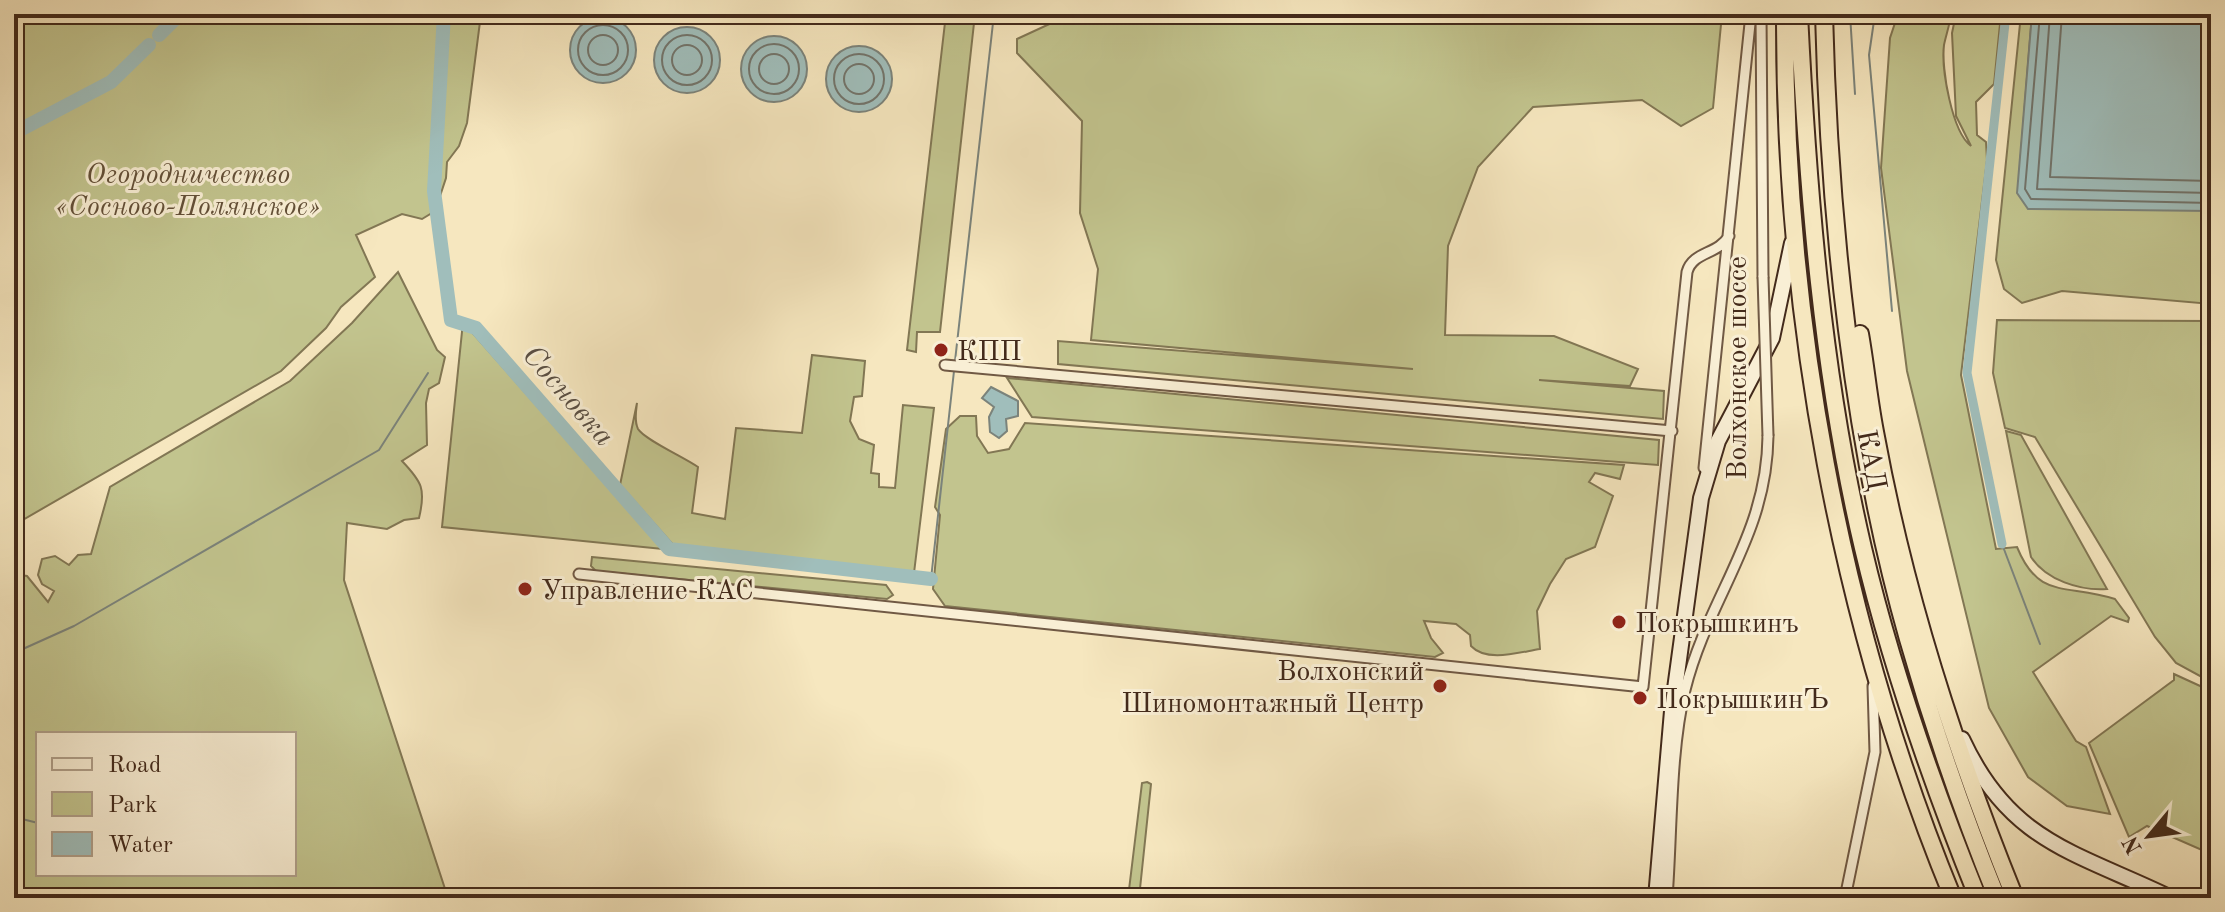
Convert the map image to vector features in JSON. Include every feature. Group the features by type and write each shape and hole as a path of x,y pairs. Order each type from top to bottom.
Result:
{"highway":[{"path":"1785,14 1788,171 1822,437 1867,642 1922,817 1953,898"},
{"name":"КАД","path":"1799,14 1815,245 1825,334 1863,548 1925,757 1978,898"},
{"name":"КАД","path":"1824,14 1837,215 1858,403 1904,625 1944,751 1997,898"},
{"path":"1837,215 1875,436 1938,683 1967,776 2015,898"}],"main road":[{"path":"1701,498 1718,441 1772,338 1786,280 1794,227"},
{"name":"Волхонское шоссе","path":"1656,898 1672,711 1701,498"},
{"path":"1938,683 1971,757 2009,812 2060,849 2171,898"}],"street":[{"name":"Волхонское шоссе","path":"1701,498 1751,14"},
{"name":"Волхонское шоссе","path":"1667,898 1684,693 1706,627 1754,524 1767,462 1761,14"},
{"path":"579,574 1643,687 1687,272 1689,264 1723,246 1729,236"},
{"path":"1703,255 1714,259 1725,275"},
{"path":"945,365 1672,431"},
{"path":"1845,898 1875,752 1876,708 1867,642"}],"green space":[{"name":"Огородничество «Сосново-Полянское»","path":"14,14 481,14 467,123 459,146 447,162 446,178 435,211 422,219 402,214 356,235 375,277 341,307 326,328 281,371 14,525"},
{"path":"946,14 975,14 940,332 917,332 916,352 907,350"},
{"path":"1071,14 1722,14 1713,108 1681,126 1642,100 1533,107 1478,167 1448,246 1445,335 1554,336 1638,369 1630,386 1539,380 1664,391 1663,419 1058,364 1058,341 1413,369 1091,340 1098,269 1080,213 1082,121 1017,53 1017,39"},
{"path":"1898,14 1951,14 1944,45 1946,83 1958,128 1971,146 1956,116 1952,33 1956,14 2001,14 1994,84 1976,102 1977,135 1986,142 1987,160 1961,375 1996,549 2017,547 2035,576 2045,583 2115,599 2129,618 2128,622 2111,616 2033,672 2076,741 2086,747 2110,814 2067,806 2028,777 1989,708 1907,371 1881,168 1890,38"},
{"path":"2021,14 2032,14 2020,166 2211,112 2211,304 2062,291 2022,303 2004,289 1996,260"},
{"path":"398,272 437,350 445,357 439,383 429,389 426,403 427,445 402,461 421,486 419,518 404,520 387,529 347,523 344,580 448,898 14,898 14,584 21,575 27,576 48,602 54,591 42,584 38,575 42,559 55,556 69,565 78,555 91,554 110,487 290,381 352,323"},
{"path":"1997,320 2211,321 2211,682 2176,663 2155,637 2035,437 2005,428 1993,373"},
{"path":"463,322 663,549 442,527"},
{"path":"812,355 865,361 862,396 854,397 850,421 859,439 874,445 871,473 879,474 879,487 895,488 903,405 934,408 914,573 675,547 620,485 637,403 638,429 698,467 692,513 725,519 736,428 802,433"},
{"path":"1007,378 1659,440 1658,465 1032,417"},
{"path":"960,416 976,416 977,436 988,453 1009,449 1025,423 1624,465 1620,479 1595,473 1589,482 1613,496 1595,547 1566,559 1537,611 1540,649 1504,655 1486,654 1471,646 1470,635 1456,624 1424,621 1431,638 1443,653 1435,657 945,606 933,589 940,515 935,507 946,429"},
{"path":"2006,431 2021,435 2107,589 2064,582 2045,572 2031,557"},
{"path":"592,557 886,585 893,595 887,599 596,571 591,566"},
{"path":"2174,674 2211,691 2211,854 2147,826 2129,837 2089,743 2174,680"},
{"path":"1142,783 1151,784 1139,898 1128,898"}],"water":[{"path":"2032,14 2211,14 2211,211 2028,209 2017,193"},
{"path":"603,17 616,20 626,27 633,37 636,50 633,63 626,73 616,80 603,83 590,80 580,73 573,63 570,50 573,37 580,27 590,20"},
{"path":"687,27 700,30 710,37 717,47 720,60 717,73 710,83 700,90 687,93 674,90 664,83 657,73 654,60 657,47 664,37 674,30"},
{"path":"774,36 787,39 797,46 804,56 807,69 804,82 797,92 787,99 774,102 761,99 751,92 744,82 741,69 744,56 751,46 761,39"},
{"path":"859,46 872,49 882,56 889,66 892,79 889,92 882,102 872,109 859,112 846,109 836,102 829,92 826,79 829,66 836,56 846,49"},
{"path":"991,387 1018,401 1018,416 1006,419 1007,431 999,438 990,432 989,417 994,407 982,398"}],"waterway":[{"name":"Сосновка","path":"159,35 180,14"},
{"name":"Сосновка","path":"444,14 434,191 451,320 476,328 669,549 931,579"},
{"path":"955,361 994,14"},
{"path":"1850,14 1855,94"},
{"path":"1875,14 1869,55 1892,311"},
{"path":"2002,544 1967,373 2006,14"},
{"name":"Сосновка","path":"14,133 111,82 149,45"},
{"path":"931,579 954,371"},
{"path":"14,653 74,626 379,450 428,373"},
{"path":"2002,544 2040,644"},
{"path":"14,817 36,822"}],"place":[{"name":"КПП","path":"941,350"},
{"name":"Управление КАС","path":"525,589"},
{"name":"Покрышкинъ","path":"1619,622"},
{"name":"Волхонский Шиномонтажный Центр","path":"1440,686"},
{"name":"ПокрышкинЪ","path":"1640,698"}]}
